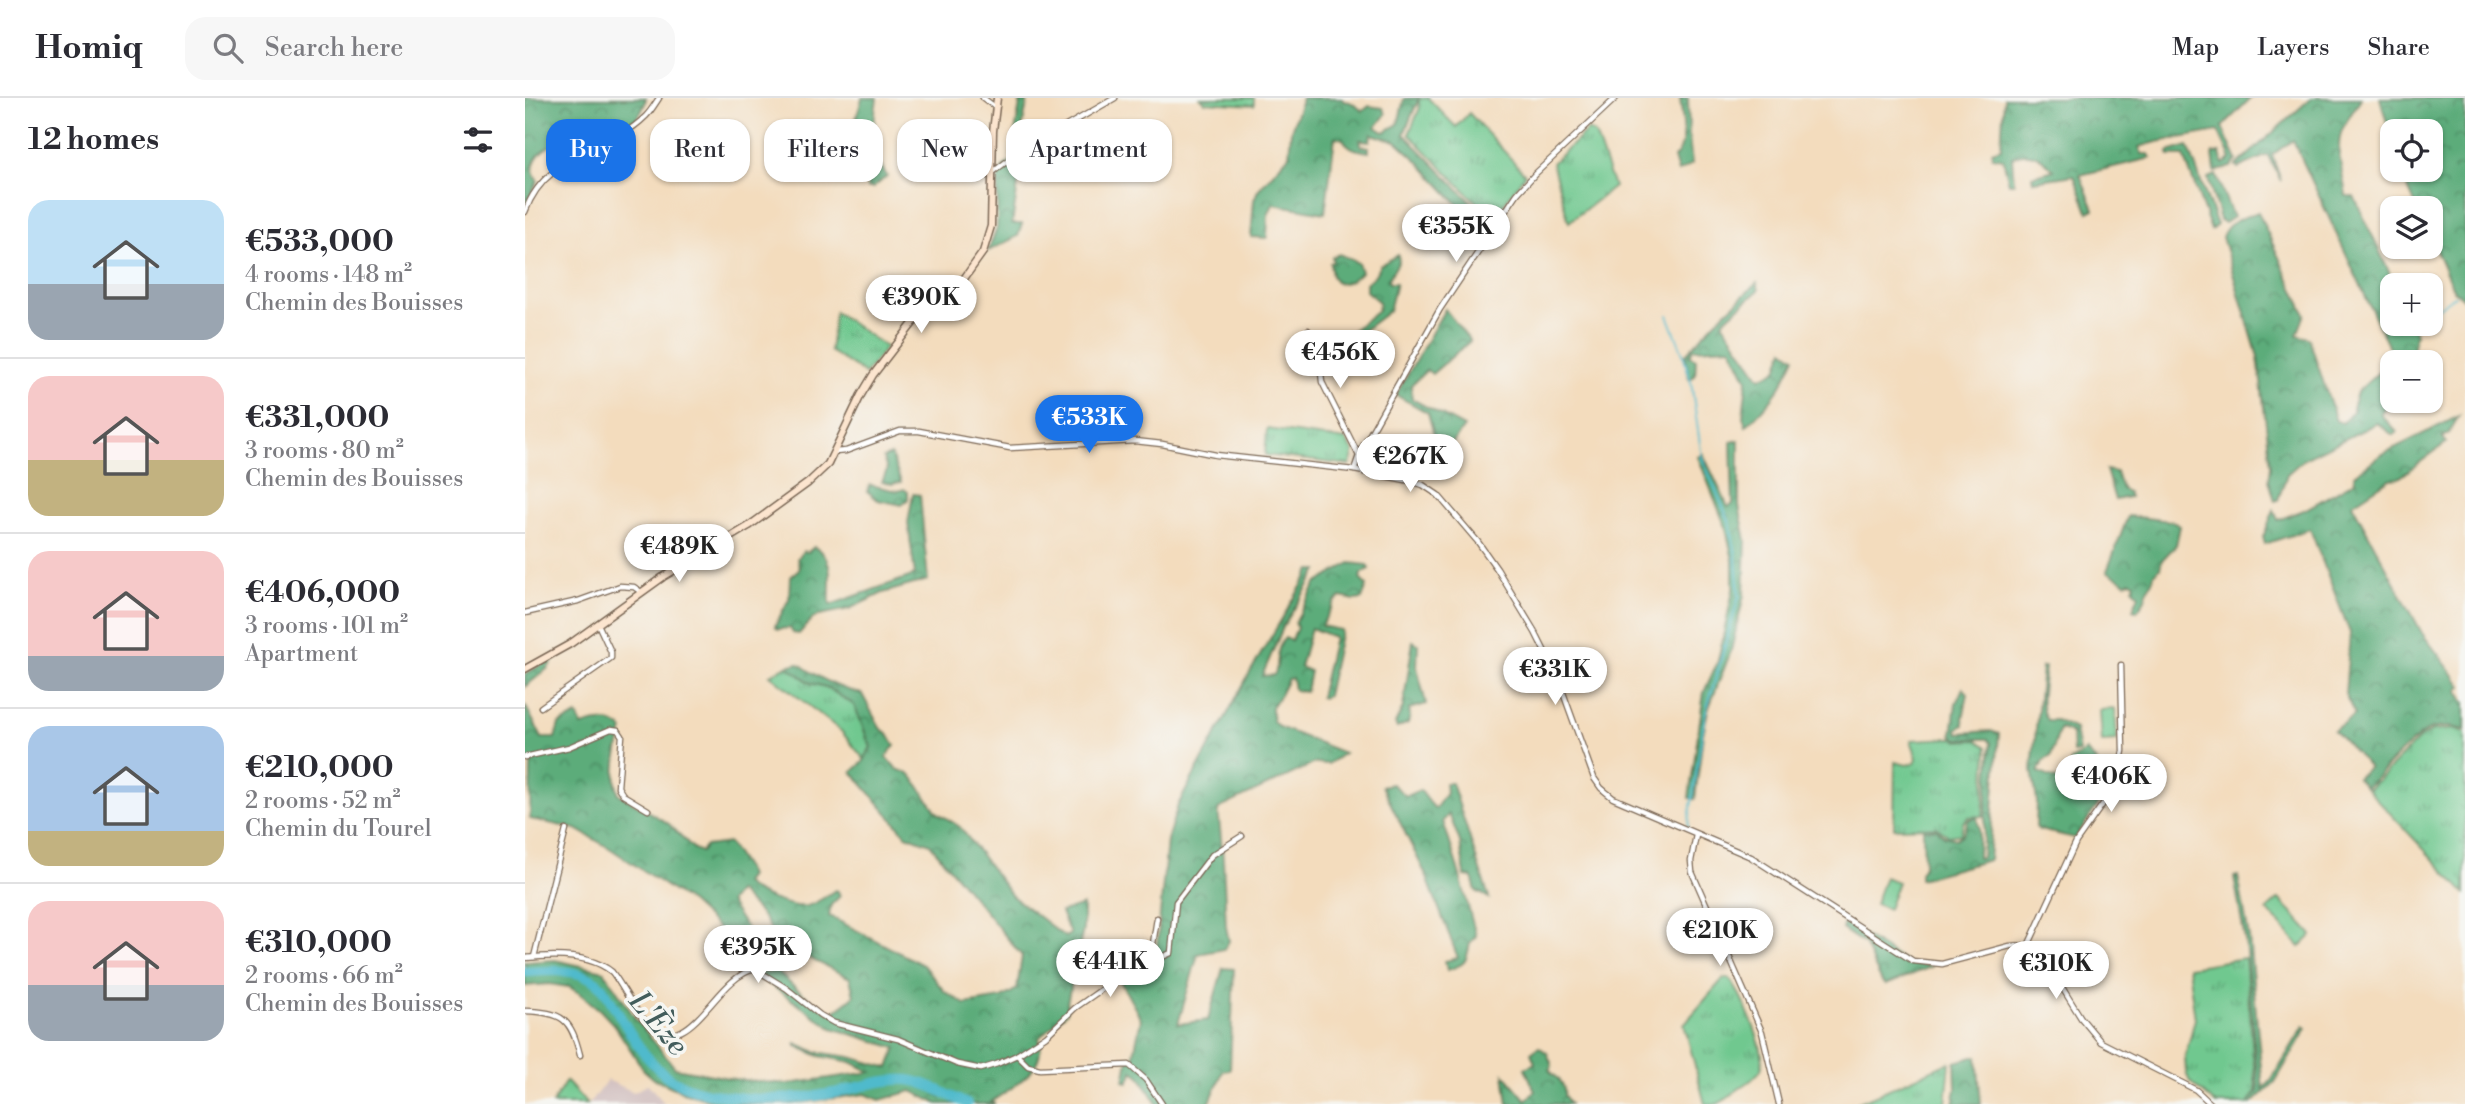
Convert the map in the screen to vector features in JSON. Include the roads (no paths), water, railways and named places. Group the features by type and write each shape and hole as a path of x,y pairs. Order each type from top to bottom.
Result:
{"street":[{"path":"525,212 533,191 548,175 576,156 602,145 646,116 659,98"},
{"path":"983,98 995,107"},
{"path":"992,172 997,98"},
{"path":"992,172 1014,156 1115,98"},
{"path":"1354,470 1359,455 1440,309 1517,194 1616,98"},
{"path":"525,668 570,644 641,592 749,526 809,484 828,464 862,395 890,353 914,322 963,280 977,264 989,238 992,182"},
{"path":"1308,330 1322,382 1359,455"},
{"path":"835,452 846,451 900,431 919,431 1010,448 1135,441 1216,455 1354,470 1423,485 1438,495 1497,569 1549,657 1587,760 1601,788 1613,798 1751,857 1913,961 1935,965 2010,946 2028,946 2042,955 2081,1018 2102,1042 2196,1090 2210,1104"},
{"path":"525,613 578,601 620,586 634,587 641,592"},
{"path":"541,707 611,658 611,652 598,624"},
{"path":"2028,946 2076,842 2105,801 2118,775 2123,751 2121,665"},
{"path":"525,757 563,749 611,729 621,732 618,787 622,795 648,810"},
{"path":"534,957 566,830"},
{"path":"1696,835 1691,861 1692,872 1762,1032 1779,1104"},
{"path":"525,958 585,960 605,967 612,972 644,1020 669,1035 679,1034 689,1028 722,990 746,972 755,970 786,988 820,1015 843,1027 898,1039 957,1064 981,1069 1017,1055 1046,1036 1075,1008 1115,980 1171,953 1177,902 1212,855 1242,836"},
{"path":"1150,963 1157,918"},
{"path":"525,1011 548,1011 557,1014 574,1032 580,1055"},
{"path":"1017,1055 1028,1066 1040,1069 1129,1065 1146,1080 1162,1104"}],"waterway":[{"path":"2443,304 2455,296"},
{"path":"1668,315 1691,382 1702,458 1729,521 1735,549 1739,596 1705,715 1688,827"},
{"name":"L'Èze","path":"525,972 576,973 594,981 602,987 654,1065 680,1084 700,1091 746,1098 794,1098 834,1093 880,1082 908,1080 930,1086 967,1104"}]}
